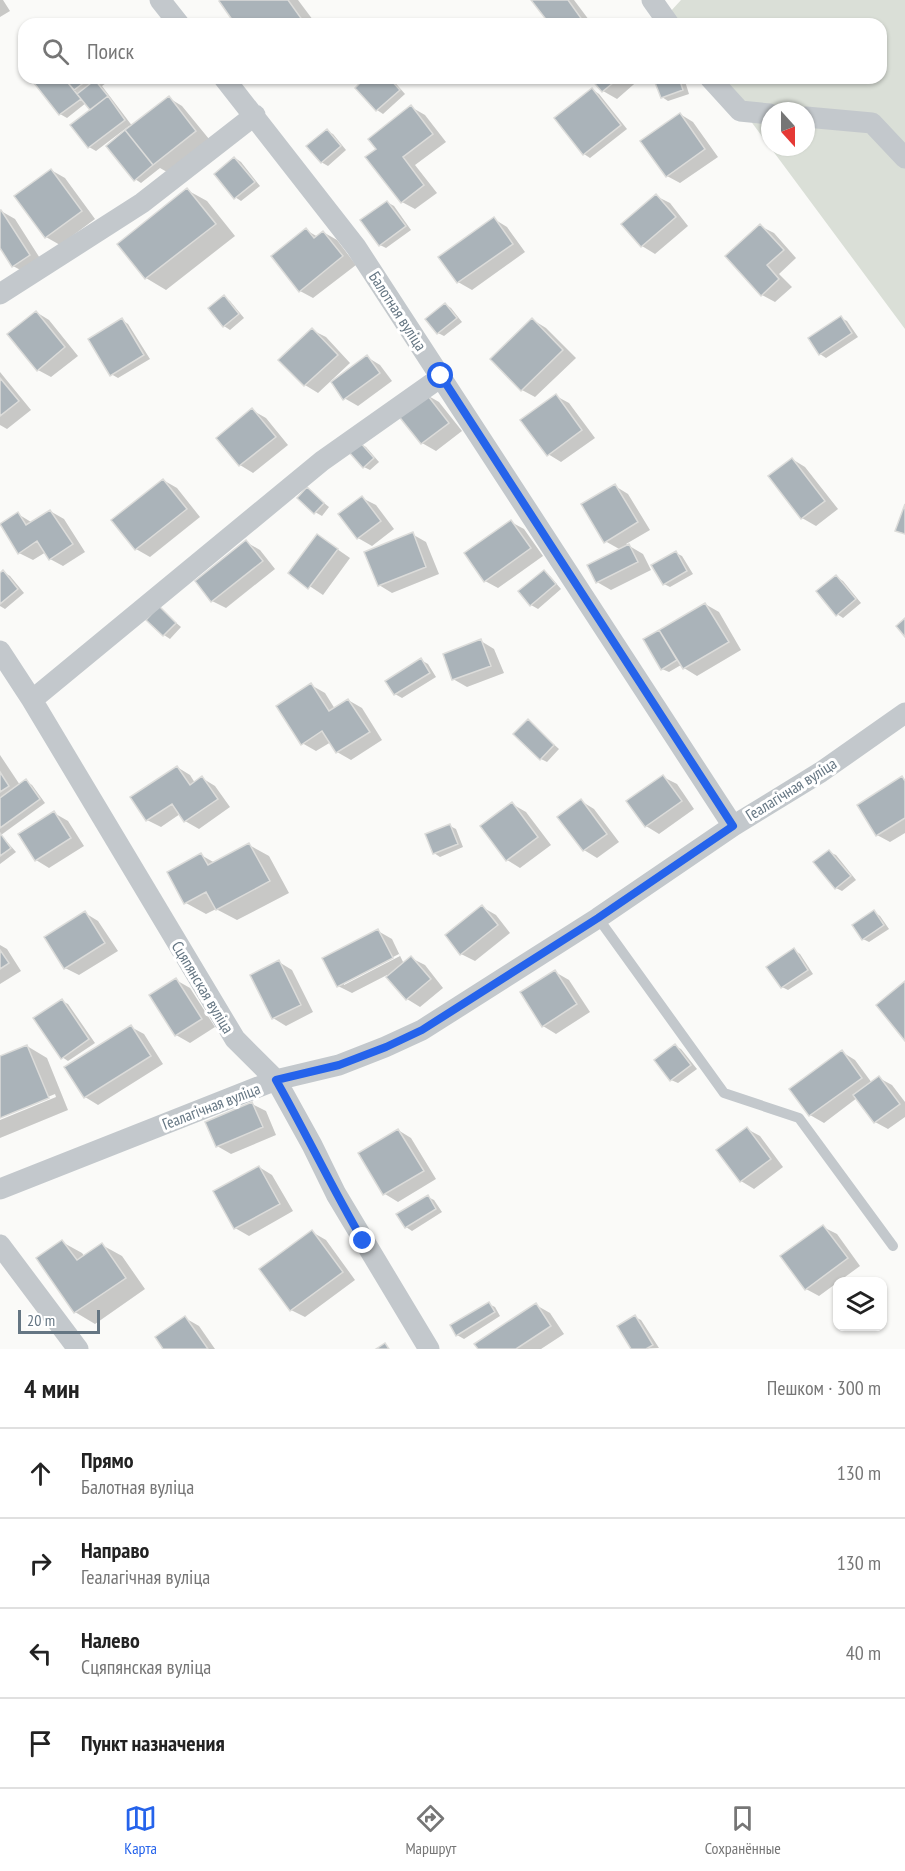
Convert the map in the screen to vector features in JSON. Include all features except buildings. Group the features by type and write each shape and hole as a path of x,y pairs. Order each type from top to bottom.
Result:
{"street":[{"path":"160,0 175,18"},
{"path":"652,0 665,18"},
{"name":"Балотная вуліца","path":"229,84 356,247 733,826"},
{"path":"715,84 740,111 761,113"},
{"path":"0,294 142,204 255,115"},
{"path":"815,118 872,123 905,158"},
{"path":"32,700 322,460 441,376"},
{"name":"Сцяпянская вуліца","path":"0,651 32,700 235,1039 276,1080 336,1194 429,1349"},
{"name":"Геалагічная вуліца","path":"0,1188 276,1080 339,1065 422,1030 598,918 733,826 821,772 905,713"},
{"path":"0,1245 78,1349"}],"lane":[{"path":"598,918 723,1093 799,1118 893,1245"}],"shaded area":[{"path":"681,0 905,0 905,329 777,156 815,156 815,102 761,102 761,135 723,84 887,84 887,18 674,18 670,12"}],"route":[{"path":"363,1241 276,1080 339,1065 422,1030 598,918 733,826 441,376"}]}
